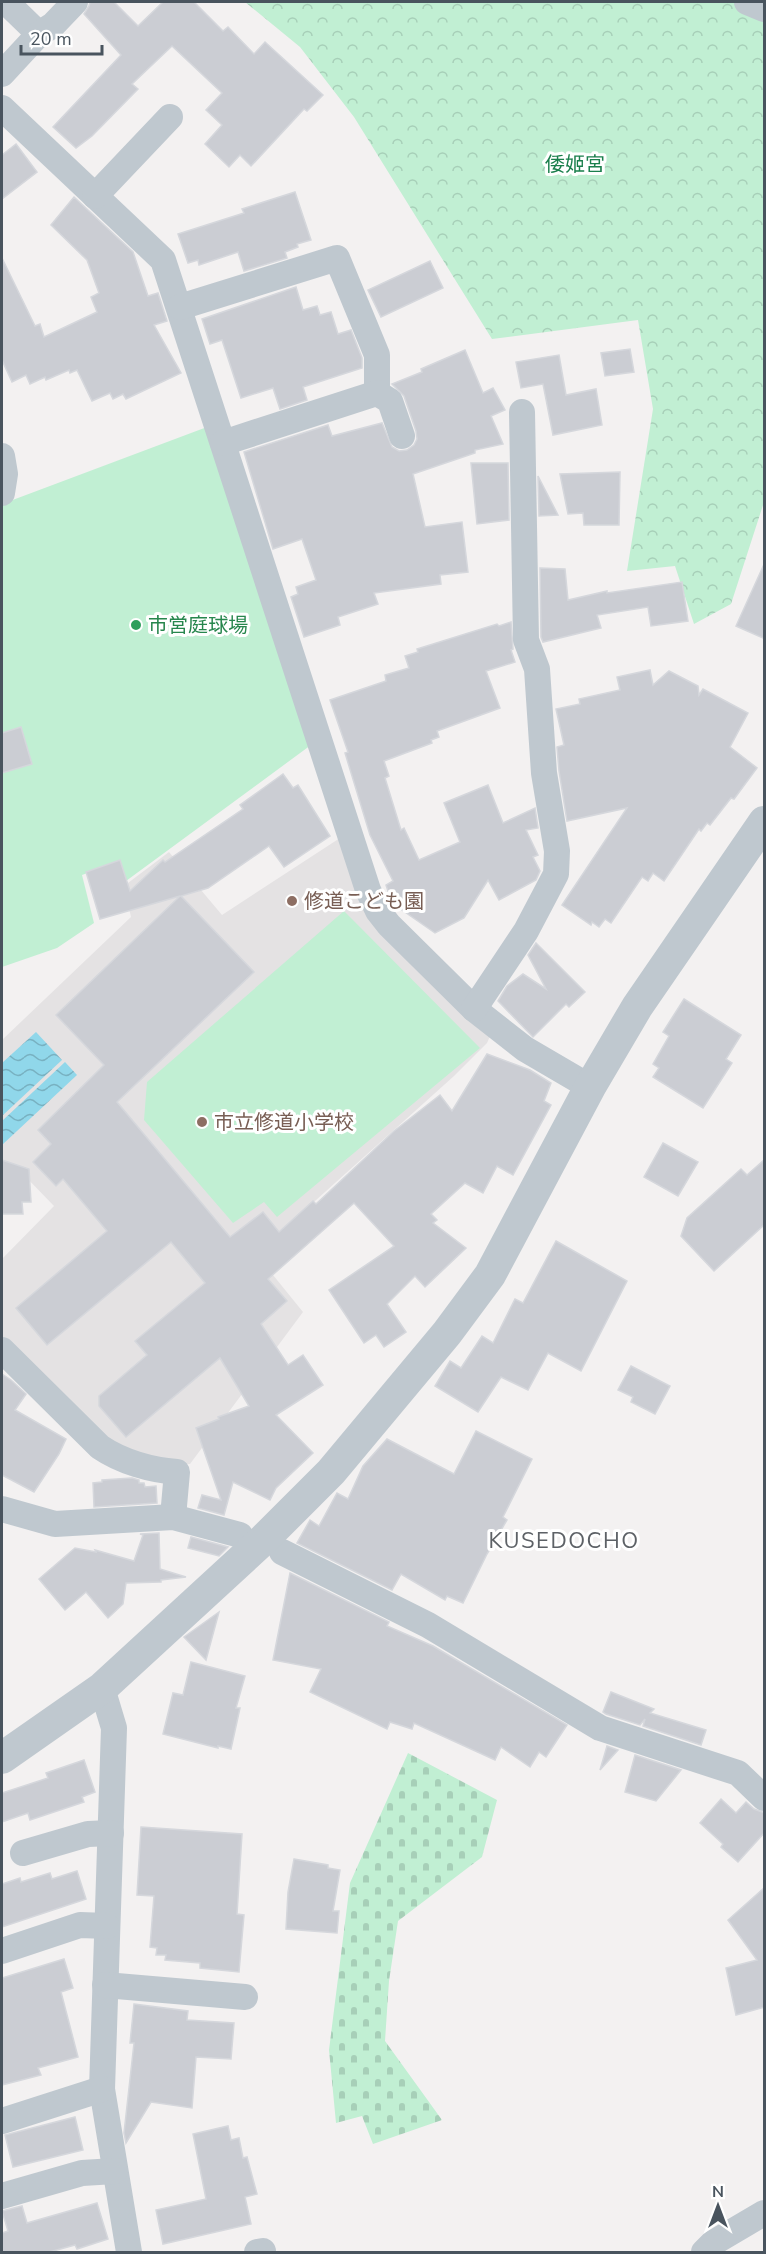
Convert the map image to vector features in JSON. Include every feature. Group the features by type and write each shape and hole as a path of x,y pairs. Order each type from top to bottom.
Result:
{"street":[{"path":"6,2 39,34"},
{"path":"2,74 39,34 53,25 75,2"},
{"path":"747,2 765,9"},
{"path":"2,108 163,260 368,890 378,911 389,925 474,1009 525,1049 590,1087"},
{"path":"96,196 170,117"},
{"path":"180,307 337,258 377,355 377,393"},
{"path":"223,443 377,393 390,400 402,435"},
{"path":"474,1009 526,931 556,874 557,851 544,773 537,669 526,640 522,412"},
{"path":"2,456 5,474 2,493"},
{"path":"2,1758 102,1688 263,1540 331,1472 447,1333 490,1275 590,1087 637,1006 765,822"},
{"path":"2,1350 100,1447 109,1453 155,1470 177,1472 173,1517"},
{"path":"2,1509 55,1524 173,1517 240,1534"},
{"path":"282,1552 428,1625 600,1728 738,1773 765,1798"},
{"path":"102,1688 114,1728 102,2090 129,2253"},
{"path":"24,1853 88,1833 111,1833"},
{"path":"2,1951 80,1925 107,1926"},
{"path":"105,1985 245,1997"},
{"path":"2,2121 102,2090"},
{"path":"2,2196 82,2173 115,2172"},
{"path":"704,2253 713,2243 765,2212"}],"shaded area":[{"name":"市立修道小学校","path":"340,838 357,886 491,1034 487,1043 454,1076 256,1254 303,1312 190,1464 161,1465 105,1444 2,1342 2,1259 54,1206 23,1174 2,1168 2,1040 131,917 124,886 169,852 222,915"}],"green space":[{"name":"倭姬宮","path":"245,2 764,2 764,502 731,604 694,624 675,566 627,571 653,409 638,320 492,339 354,117 300,47"},
{"name":"市営庭球場","path":"207,427 311,745 126,881 118,862 82,875 94,923 57,948 2,967 2,504"},
{"path":"344,911 480,1048 277,1217 264,1202 233,1223 144,1120 147,1082"},
{"path":"408,1753 497,1800 482,1857 398,1921 389,1981 385,2041 442,2120 373,2144 362,2116 336,2123 329,2050 350,1883"}],"water":[{"path":"36,1032 62,1060 2,1116 2,1063"},
{"path":"65,1062 77,1075 2,1145 2,1121"}],"building":[{"path":"90,2 114,2 138,26 163,2 194,2 223,31 228,27 254,54 265,42 323,95 307,111 304,109 251,166 240,155 229,167 205,144 222,125 206,110 222,93 172,46 132,84 138,89 92,136 76,148 53,127 121,55 84,14"},
{"path":"16,144 37,172 2,199 2,155"},
{"path":"295,192 311,240 297,244 298,247 285,252 287,258 244,271 238,252 199,265 198,260 188,263 178,234 244,213 242,209"},
{"path":"74,197 133,252 148,296 158,293 167,321 154,325 181,373 126,399 123,394 113,399 110,393 92,401 77,370 70,373 69,370 46,380 45,377 30,384 26,375 12,382 2,360 2,258 35,326 40,324 44,337 97,312 91,297 99,293 87,260 51,225"},
{"path":"430,261 443,288 381,317 368,290"},
{"path":"296,287 303,310 317,306 320,315 331,312 338,334 351,330 362,358 362,368 303,387 307,400 280,409 273,388 241,398 222,340 210,344 202,319"},
{"path":"630,349 634,372 605,376 601,353"},
{"path":"465,350 483,393 493,388 505,410 491,416 503,444 475,450 475,453 413,474 425,527 462,522 468,572 440,575 441,584 374,593 378,604 338,617 340,625 304,637 291,597 298,594 296,587 316,580 302,539 273,549 244,452 328,425 332,436 382,423 392,447 399,451 407,450 414,445 417,439 416,431 404,396 392,384"},
{"path":"559,355 566,395 596,389 602,425 553,435 543,384 521,388 516,362"},
{"path":"471,463 508,463 509,520 477,524"},
{"path":"620,472 619,525 584,525 583,513 568,514 560,474"},
{"path":"538,476 558,515 539,516"},
{"path":"765,562 765,639 736,626"},
{"path":"540,568 565,569 568,600 607,591 607,593 682,582 688,621 651,626 648,607 597,615 601,628 543,642"},
{"path":"511,622 513,649 511,650 515,662 486,671 500,708 437,731 439,737 431,740 432,743 384,761 389,776 385,778 401,830 404,828 419,860 460,842 444,803 488,785 503,823 535,808 538,828 526,830 538,855 533,857 540,871 536,880 499,900 488,880 464,918 435,933 392,903 386,885 393,881 370,835 345,753 348,752 330,700 386,681 385,675 409,668 405,656 418,652 417,649 497,624 499,626"},
{"path":"650,670 653,685 669,671 698,686 699,695 703,689 748,713 730,747 757,768 734,799 731,798 710,825 707,823 701,831 699,829 664,881 653,873 648,881 642,877 611,923 605,919 599,927 592,922 591,925 562,905 627,808 567,821 557,747 564,745 556,709 580,704 579,699 620,690 617,677"},
{"path":"21,727 32,764 2,773 2,733"},
{"path":"283,774 293,788 298,785 330,836 284,867 269,846 208,888 181,896 254,972 117,1102 230,1237 263,1212 279,1232 313,1201 316,1204 394,1131 440,1095 452,1111 487,1054 530,1070 551,1083 544,1101 551,1105 513,1175 497,1166 483,1193 465,1183 431,1214 437,1220 433,1223 466,1248 425,1287 415,1276 387,1304 406,1332 384,1347 376,1335 364,1343 329,1290 394,1246 354,1203 268,1279 287,1301 261,1324 288,1365 303,1355 323,1385 276,1415 313,1453 276,1488 270,1500 233,1482 224,1515 198,1508 202,1495 221,1500 196,1428 249,1406 220,1358 126,1437 99,1406 99,1396 147,1355 135,1341 205,1283 171,1242 47,1345 16,1308 107,1231 63,1179 56,1186 33,1162 51,1144 38,1130 104,1065 56,1015 180,896 100,919 86,872 120,860 130,891 163,860 165,862 243,809 240,805"},
{"path":"536,943 585,992 569,1007 566,1004 533,1037 498,1001 507,986 523,974 546,989 528,955"},
{"path":"684,999 741,1035 726,1059 732,1063 703,1108 653,1077 659,1068 653,1064 669,1036 663,1032"},
{"path":"663,1143 698,1162 678,1196 644,1177"},
{"path":"765,1159 765,1224 714,1271 681,1236 687,1218 741,1169 747,1175"},
{"path":"2,1160 29,1169 31,1202 22,1202 23,1214 2,1214"},
{"path":"556,1241 627,1281 581,1371 548,1353 528,1390 501,1377 478,1412 435,1386 450,1361 461,1368 482,1336 493,1343 515,1299 523,1303"},
{"path":"631,1366 670,1386 655,1414 631,1402 633,1397 618,1390"},
{"path":"2,1374 26,1394 15,1410 66,1439 34,1492 2,1475"},
{"path":"476,1431 532,1459 503,1517 507,1520 463,1603 447,1596 445,1600 401,1574 392,1590 297,1543 310,1520 319,1526 337,1493 348,1499 363,1466 387,1439 454,1474"},
{"path":"132,1478 139,1480 139,1483 144,1483 145,1487 156,1486 157,1503 94,1507 93,1483 102,1482 102,1480"},
{"path":"159,1533 160,1569 186,1577 161,1580 161,1582 126,1583 123,1604 108,1618 86,1592 65,1610 39,1579 75,1548 96,1552 95,1550 134,1561 143,1535 140,1534"},
{"path":"191,1537 228,1547 219,1556 188,1548"},
{"path":"290,1573 389,1622 387,1626 433,1646 567,1725 546,1757 539,1752 530,1767 501,1747 495,1760 414,1723 412,1729 390,1722 387,1729 310,1692 321,1669 273,1660"},
{"path":"219,1612 206,1660 184,1637"},
{"path":"191,1662 245,1676 236,1708 240,1708 231,1749 218,1746 218,1748 163,1734 173,1693 183,1695"},
{"path":"611,1692 654,1709 650,1713 706,1730 701,1745 643,1726 645,1719 640,1725 606,1714 603,1712"},
{"path":"607,1746 618,1750 600,1770"},
{"path":"635,1755 681,1770 656,1801 625,1792"},
{"path":"84,1760 95,1792 82,1797 84,1802 30,1820 28,1813 2,1822 2,1793 48,1778 46,1773"},
{"path":"721,1799 736,1813 746,1802 754,1809 765,1813 765,1832 738,1862 721,1847 723,1844 700,1823"},
{"path":"141,1827 242,1834 237,1914 244,1915 239,1972 200,1968 200,1963 165,1960 166,1955 156,1955 157,1948 150,1947 154,1896 137,1895"},
{"path":"294,1859 328,1865 328,1868 340,1870 333,1911 339,1911 337,1933 286,1929 288,1892"},
{"path":"77,1871 86,1899 2,1927 2,1884 20,1878 21,1882 50,1873 52,1879"},
{"path":"765,1887 765,2007 736,2015 726,1968 757,1960 728,1920"},
{"path":"64,1959 73,1988 61,1992 78,2057 38,2068 41,2075 2,2085 2,1978"},
{"path":"134,2004 188,2011 187,2020 234,2023 231,2059 196,2057 192,2108 151,2102 126,2143 124,2133 134,2043 130,2043"},
{"path":"75,2117 83,2150 13,2167 5,2135"},
{"path":"228,2126 231,2140 239,2138 243,2158 247,2157 257,2194 245,2197 251,2224 163,2244 156,2210 206,2199 193,2134"},
{"path":"97,2203 108,2239 77,2249 75,2245 46,2253 2,2253 2,2233 8,2231 2,2211 22,2206 27,2223"}],"place":[{"name":"市営庭球場","path":"136,625"},
{"name":"修道こども園","path":"292,901"},
{"name":"市立修道小学校","path":"202,1122"}],"district":[{"name":"KUSEDOCHO","path":"564,1540"}]}
